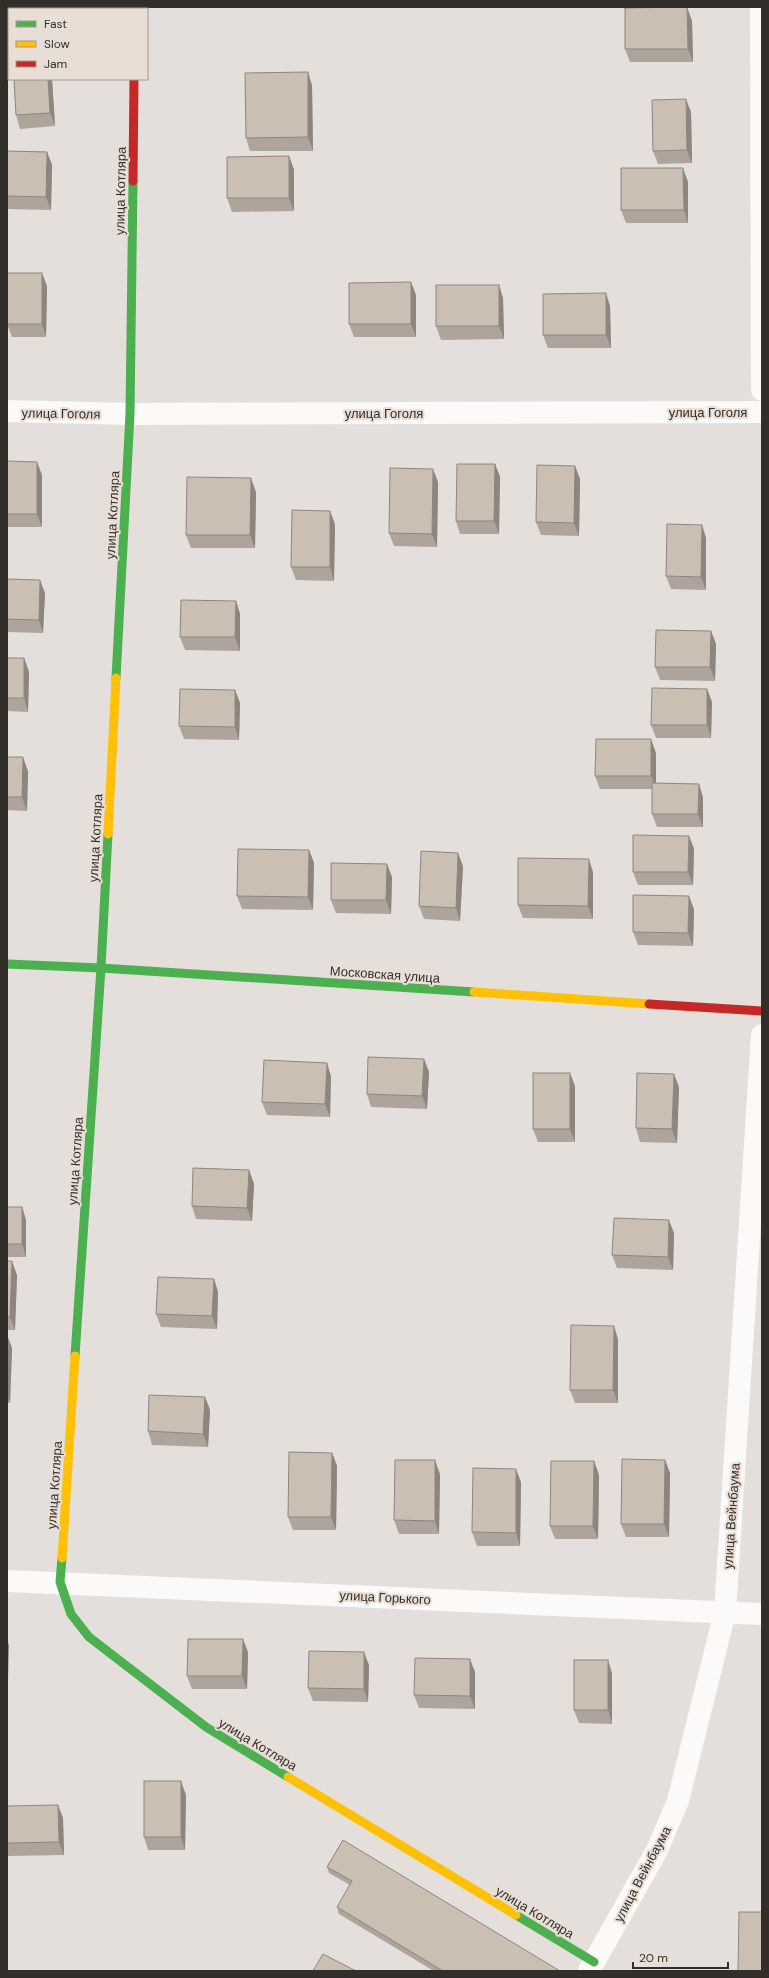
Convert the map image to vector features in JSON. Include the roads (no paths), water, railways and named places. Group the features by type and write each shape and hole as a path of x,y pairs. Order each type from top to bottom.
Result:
{"street":[{"path":"761,7 762,390"},
{"name":"улица Котляра","path":"134,80 130,414 101,968 60,1582 71,1614 89,1637 206,1727 591,1967"},
{"name":"улица Гоголя","path":"7,411 130,414 762,412"},
{"name":"Московская улица","path":"7,964 101,968 762,1011"},
{"name":"улица Вейнбаума","path":"591,1967 657,1850 678,1801 724,1612 762,1035"},
{"name":"улица Горького","path":"7,1580 762,1614"}]}
